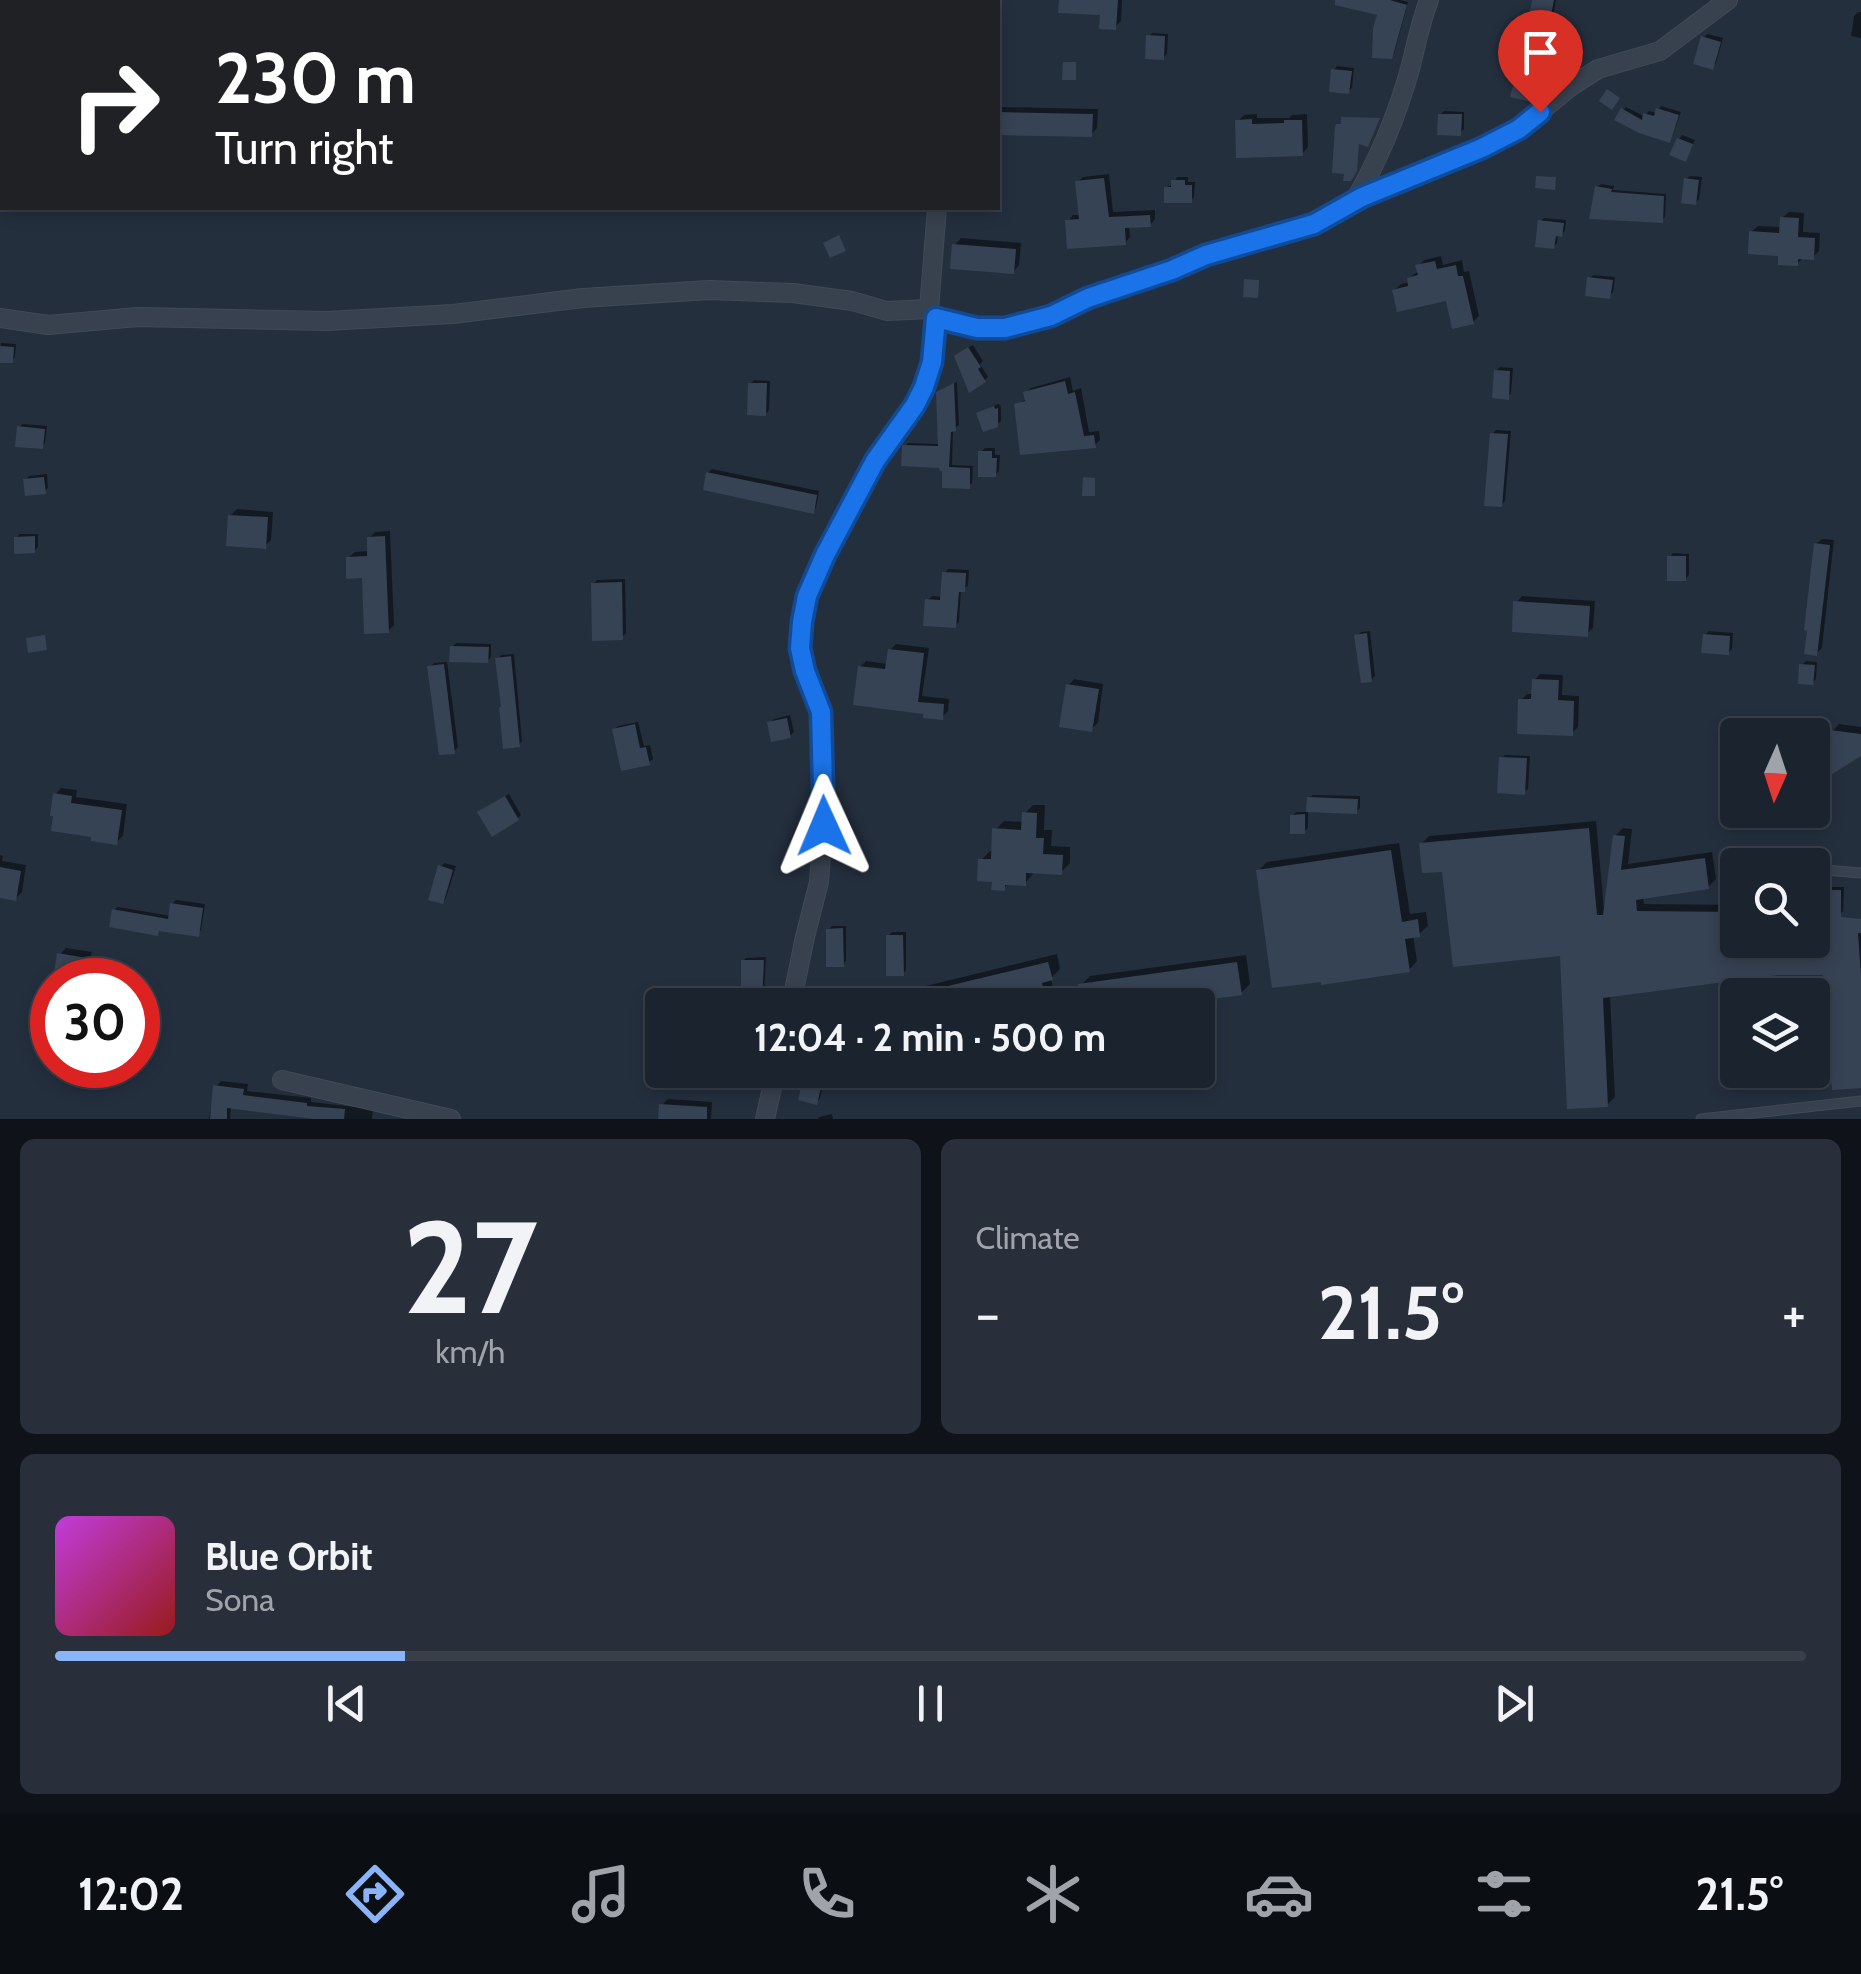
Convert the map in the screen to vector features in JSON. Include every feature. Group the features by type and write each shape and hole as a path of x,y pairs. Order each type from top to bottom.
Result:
{"street":[{"path":"1355,200 1388,136 1428,0"},
{"path":"0,318 48,324 138,317 327,321 453,314 583,298 709,290 793,293 852,301 887,311 933,314 977,328 1005,328 1051,316 1088,298 1206,255 1314,224 1355,200 1482,148 1519,129 1598,69 1660,51 1728,0"},
{"path":"795,988 820,882 824,826 821,712 800,648 804,608 852,502 924,387 932,362 937,210"},
{"path":"282,1080 451,1119"},
{"path":"765,1119 772,1088"}],"lane":[{"path":"1830,870 1861,873"},
{"path":"1701,1119 1861,1101"}],"building":[{"path":"1059,0 1118,0 1116,30 1099,29 1100,15 1058,13"},
{"path":"1335,0 1390,0 1407,5 1392,59 1372,58 1377,15 1335,5"},
{"path":"1532,0 1554,0 1531,102 1510,97 1518,65 1527,67 1534,32 1526,31"},
{"path":"1146,35 1165,36 1164,60 1145,59"},
{"path":"1701,36 1721,42 1713,70 1693,64"},
{"path":"1063,62 1076,62 1076,80 1062,80"},
{"path":"1331,69 1352,71 1349,94 1329,92"},
{"path":"1607,89 1620,98 1612,110 1599,101"},
{"path":"1621,108 1642,120 1643,113 1654,116 1656,108 1679,115 1670,143 1614,120"},
{"path":"1000,112 1093,114 1092,137 1000,135"},
{"path":"1438,114 1462,114 1461,136 1437,135"},
{"path":"1341,117 1380,118 1368,147 1359,144 1357,171 1351,181 1343,181 1344,174 1332,173 1335,127 1341,124"},
{"path":"1252,119 1252,124 1302,120 1303,156 1236,158 1235,120"},
{"path":"1677,138 1693,144 1686,162 1669,155"},
{"path":"1536,176 1556,177 1555,190 1535,188"},
{"path":"1104,178 1109,217 1150,215 1151,227 1125,228 1126,245 1067,249 1065,220 1079,219 1075,181"},
{"path":"1684,178 1699,180 1696,205 1681,203"},
{"path":"1171,180 1185,180 1185,185 1192,185 1192,203 1164,203 1164,187 1171,187"},
{"path":"1595,186 1612,189 1611,192 1664,196 1663,223 1589,219"},
{"path":"1780,217 1799,218 1798,237 1815,238 1814,260 1798,259 1798,266 1778,265 1778,256 1748,254 1749,231 1779,233"},
{"path":"1538,220 1564,223 1562,237 1556,236 1554,249 1535,247"},
{"path":"839,235 846,251 830,258 823,243"},
{"path":"952,244 1016,249 1014,274 950,269"},
{"path":"1435,261 1437,269 1456,265 1458,276 1463,276 1474,324 1452,329 1446,301 1397,312 1392,290 1408,286 1407,278 1418,275 1415,265"},
{"path":"1587,277 1613,280 1610,299 1585,296"},
{"path":"1244,279 1259,280 1258,298 1243,297"},
{"path":"0,346 14,347 13,363 0,363"},
{"path":"968,347 986,382 969,393 954,356"},
{"path":"1494,370 1510,371 1509,400 1492,398"},
{"path":"1065,381 1068,394 1075,392 1084,436 1094,435 1096,448 1020,455 1014,404 1025,401 1023,392"},
{"path":"748,383 767,383 766,416 747,415"},
{"path":"954,383 956,431 951,432 949,467 970,468 970,489 942,488 939,468 901,466 902,445 938,446 936,392"},
{"path":"998,408 998,427 983,432 976,413"},
{"path":"17,426 45,429 43,449 15,447"},
{"path":"1490,433 1508,434 1502,507 1484,506"},
{"path":"978,451 992,451 992,458 997,458 996,477 978,477"},
{"path":"706,472 817,495 814,514 703,490"},
{"path":"44,477 46,494 25,496 23,479"},
{"path":"1083,477 1095,478 1095,496 1082,496"},
{"path":"228,515 268,517 266,549 226,546"},
{"path":"35,536 35,553 14,554 14,537"},
{"path":"385,536 389,633 364,634 362,578 346,579 346,557 367,556 367,537"},
{"path":"1814,543 1830,545 1817,656 1804,654"},
{"path":"1667,556 1686,556 1686,581 1667,581"},
{"path":"942,572 966,573 965,592 959,592 956,628 923,626 925,599 940,600"},
{"path":"622,582 623,640 592,641 591,583"},
{"path":"1513,601 1590,606 1588,637 1512,632"},
{"path":"1367,633 1372,682 1361,683 1354,635"},
{"path":"1703,634 1730,636 1729,655 1701,653"},
{"path":"45,635 47,650 28,653 26,638"},
{"path":"450,646 489,647 488,663 449,662"},
{"path":"888,649 924,653 918,702 944,704 943,720 853,705 858,666 885,669"},
{"path":"511,656 520,747 503,749 495,658"},
{"path":"444,664 455,754 439,755 427,666"},
{"path":"1799,664 1815,665 1813,685 1798,684"},
{"path":"1532,679 1559,680 1558,700 1574,701 1573,736 1517,734 1518,699 1531,699"},
{"path":"1066,684 1099,689 1092,732 1059,727"},
{"path":"787,718 791,738 771,742 767,722"},
{"path":"635,724 640,748 646,747 650,765 621,771 612,729"},
{"path":"1830,730 1861,734 1861,756 1830,775"},
{"path":"1499,757 1527,758 1525,795 1497,793"},
{"path":"53,793 72,796 71,803 122,810 117,845 51,831"},
{"path":"505,796 519,820 492,837 477,812"},
{"path":"1307,797 1358,799 1357,814 1306,812"},
{"path":"1022,812 1037,813 1036,838 1044,838 1043,854 1063,855 1062,875 1026,873 1026,886 1005,885 1005,891 991,890 992,882 977,881 978,859 991,859 992,828 1021,830"},
{"path":"1305,814 1305,834 1290,834 1290,815"},
{"path":"1589,828 1597,915 1603,915 1613,835 1625,836 1621,870 1705,858 1709,889 1636,900 1637,911 1720,912 1720,958 1830,958 1830,890 1841,890 1841,917 1861,919 1861,1088 1832,1090 1830,978 1720,978 1720,983 1603,998 1608,1107 1567,1109 1560,956 1453,967 1442,872 1422,873 1419,843"},
{"path":"1391,850 1402,922 1418,919 1420,937 1405,939 1410,972 1272,988 1256,870"},
{"path":"438,865 453,870 443,904 428,900"},
{"path":"0,867 21,871 16,901 0,898"},
{"path":"170,903 203,908 199,937 159,931 158,936 109,927 112,909 168,919"},
{"path":"843,928 844,967 826,967 826,929"},
{"path":"886,935 903,935 904,976 886,976"},
{"path":"57,953 87,958 56,958"},
{"path":"741,960 764,960 763,988 741,988"},
{"path":"1048,962 1053,980 1042,983 1043,988 939,988"},
{"path":"1237,962 1242,995 1215,999 1215,988 1079,988 1078,984"},
{"path":"213,1085 244,1089 243,1095 345,1109 344,1119 227,1108 227,1119 210,1119"},
{"path":"801,1088 821,1088 817,1105 798,1100"},
{"path":"659,1104 707,1107 707,1119 658,1119"}],"route":[{"path":"824,826 821,712 800,648 807,596 852,502 924,387 932,362 936,318 977,328 1005,328 1051,316 1088,298 1206,255 1314,224 1362,197 1482,148 1519,129 1540,112"}]}
